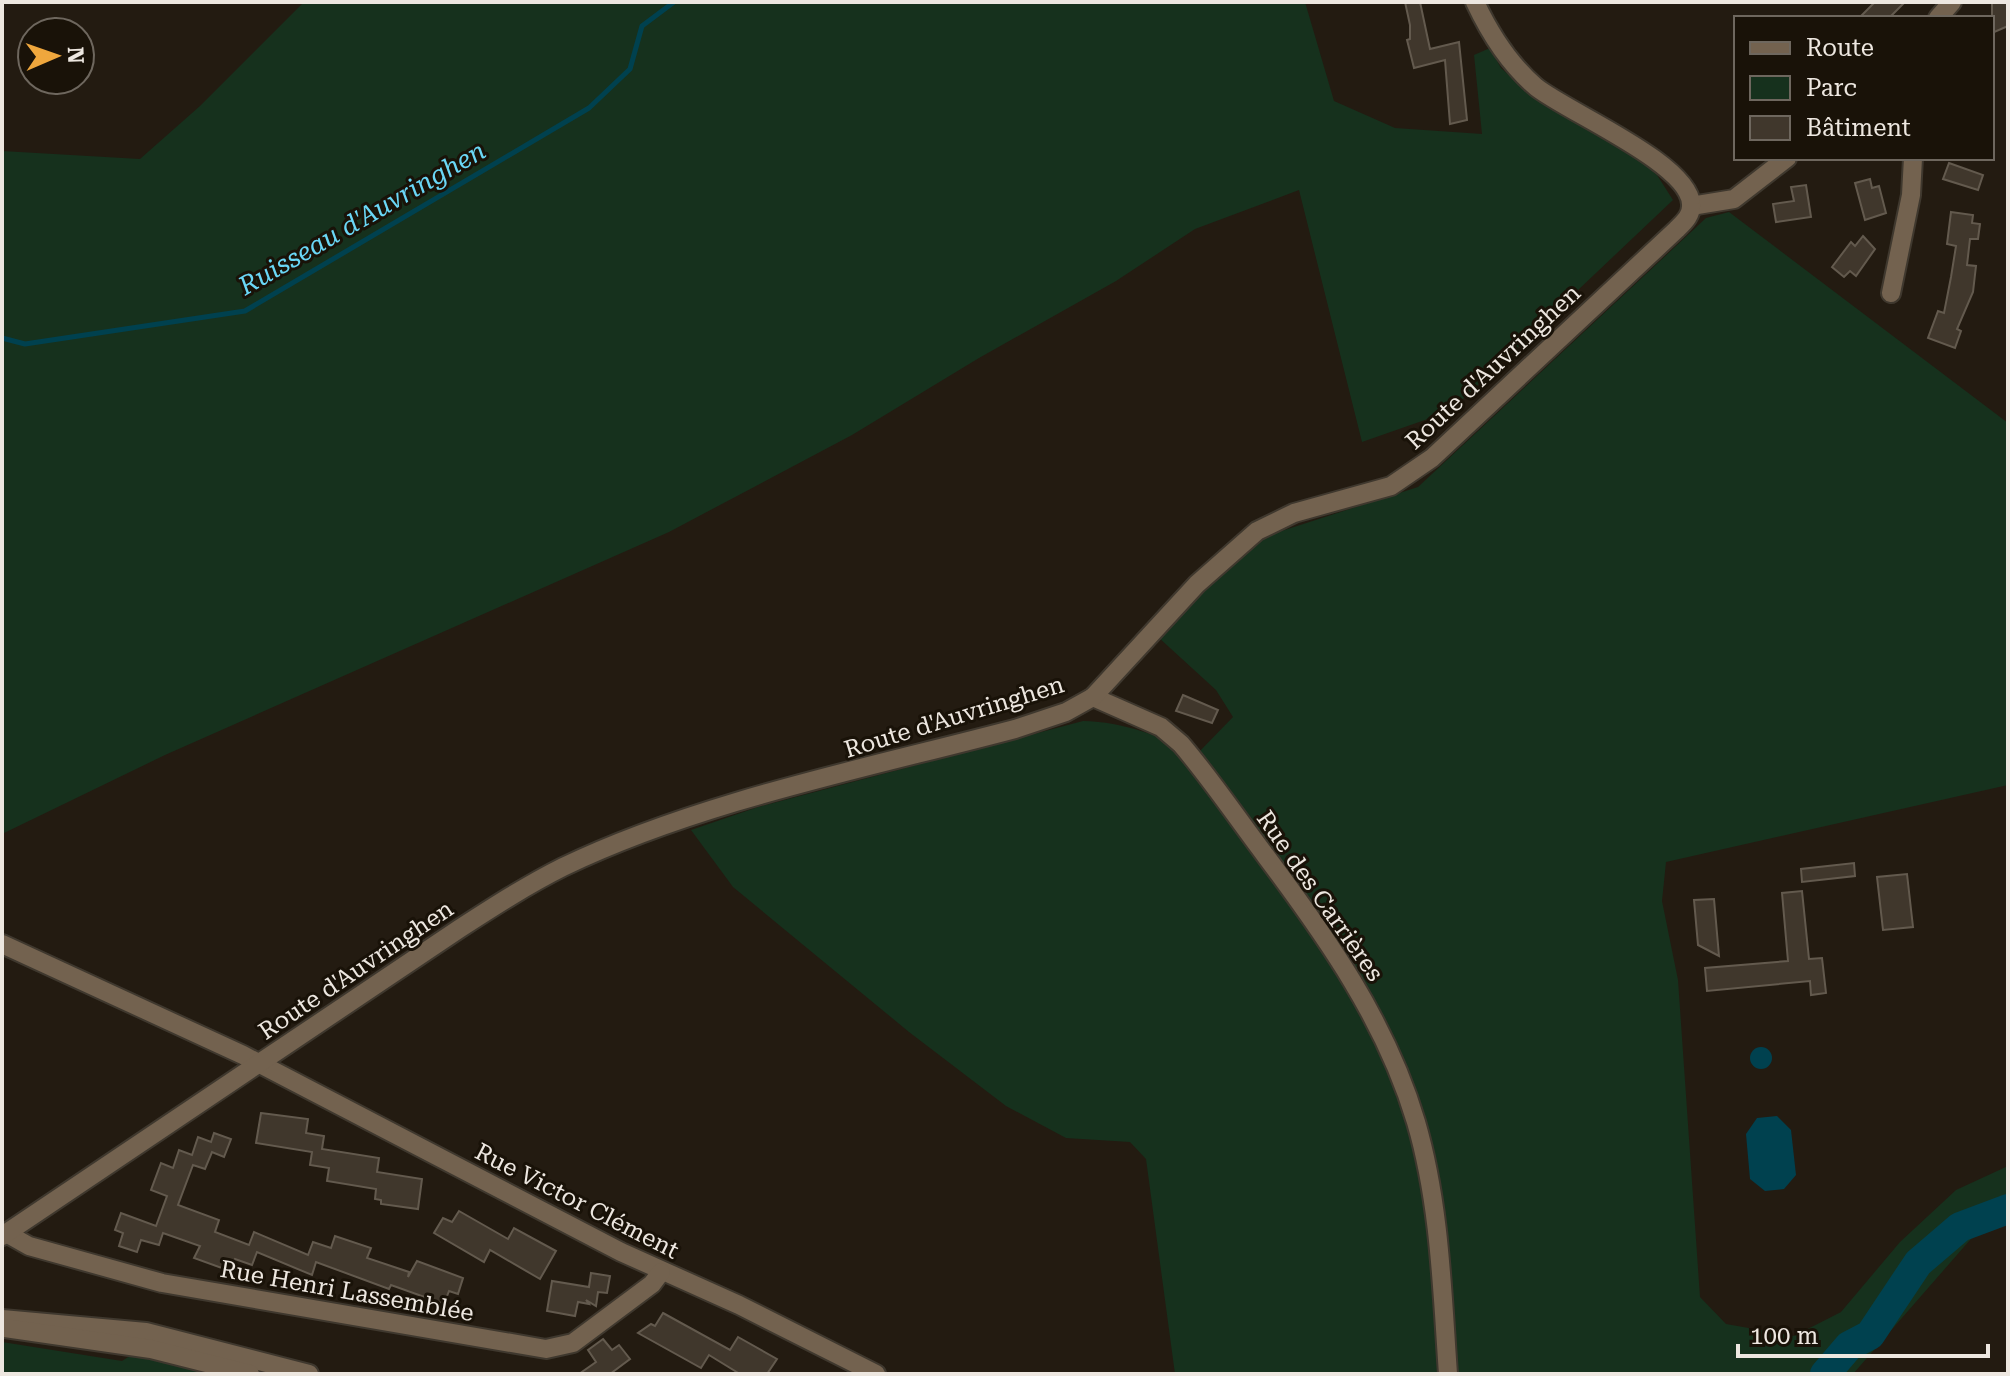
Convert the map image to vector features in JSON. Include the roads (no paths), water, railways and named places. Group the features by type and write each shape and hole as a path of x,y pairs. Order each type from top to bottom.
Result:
{"street":[{"path":"1475,2 1506,55 1530,81 1559,103 1649,156 1686,191 1691,206 1734,199 1784,160"},
{"path":"1891,293 1911,195 1913,160"},
{"name":"Route d'Auvringhen","path":"4,1235 488,910 590,855 721,808 1045,720 1093,697 1197,584 1257,531 1294,513 1391,486 1424,466 1676,230 1688,217 1691,206"},
{"name":"Rue des Carrières","path":"1093,697 1161,727 1181,744 1326,937 1375,1022 1410,1104 1428,1174 1440,1261 1448,1374"},
{"name":"Rue Victor Clément","path":"2,944 260,1064 661,1272 739,1305 876,1374"},
{"name":"Rue Henri Lassemblée","path":"4,1235 48,1252 181,1287 546,1349 573,1343 652,1284 661,1272"},
{"path":"2,1319 146,1332 309,1374"},
{"path":"2,1328 140,1347 250,1374"}],"water":[{"path":"1761,1047 1769,1050 1772,1058 1769,1066 1761,1069 1753,1066 1750,1058 1753,1050"},
{"path":"1777,1116 1791,1130 1796,1175 1784,1189 1765,1191 1750,1179 1746,1134 1757,1118"}],"waterway":[{"name":"Ruisseau d'Auvringhen","path":"2,338 25,344 245,311 589,108 630,69 642,26 674,2"},
{"path":"1825,1374 1849,1346 1870,1335 1918,1263 1960,1227 2008,1209"}]}
